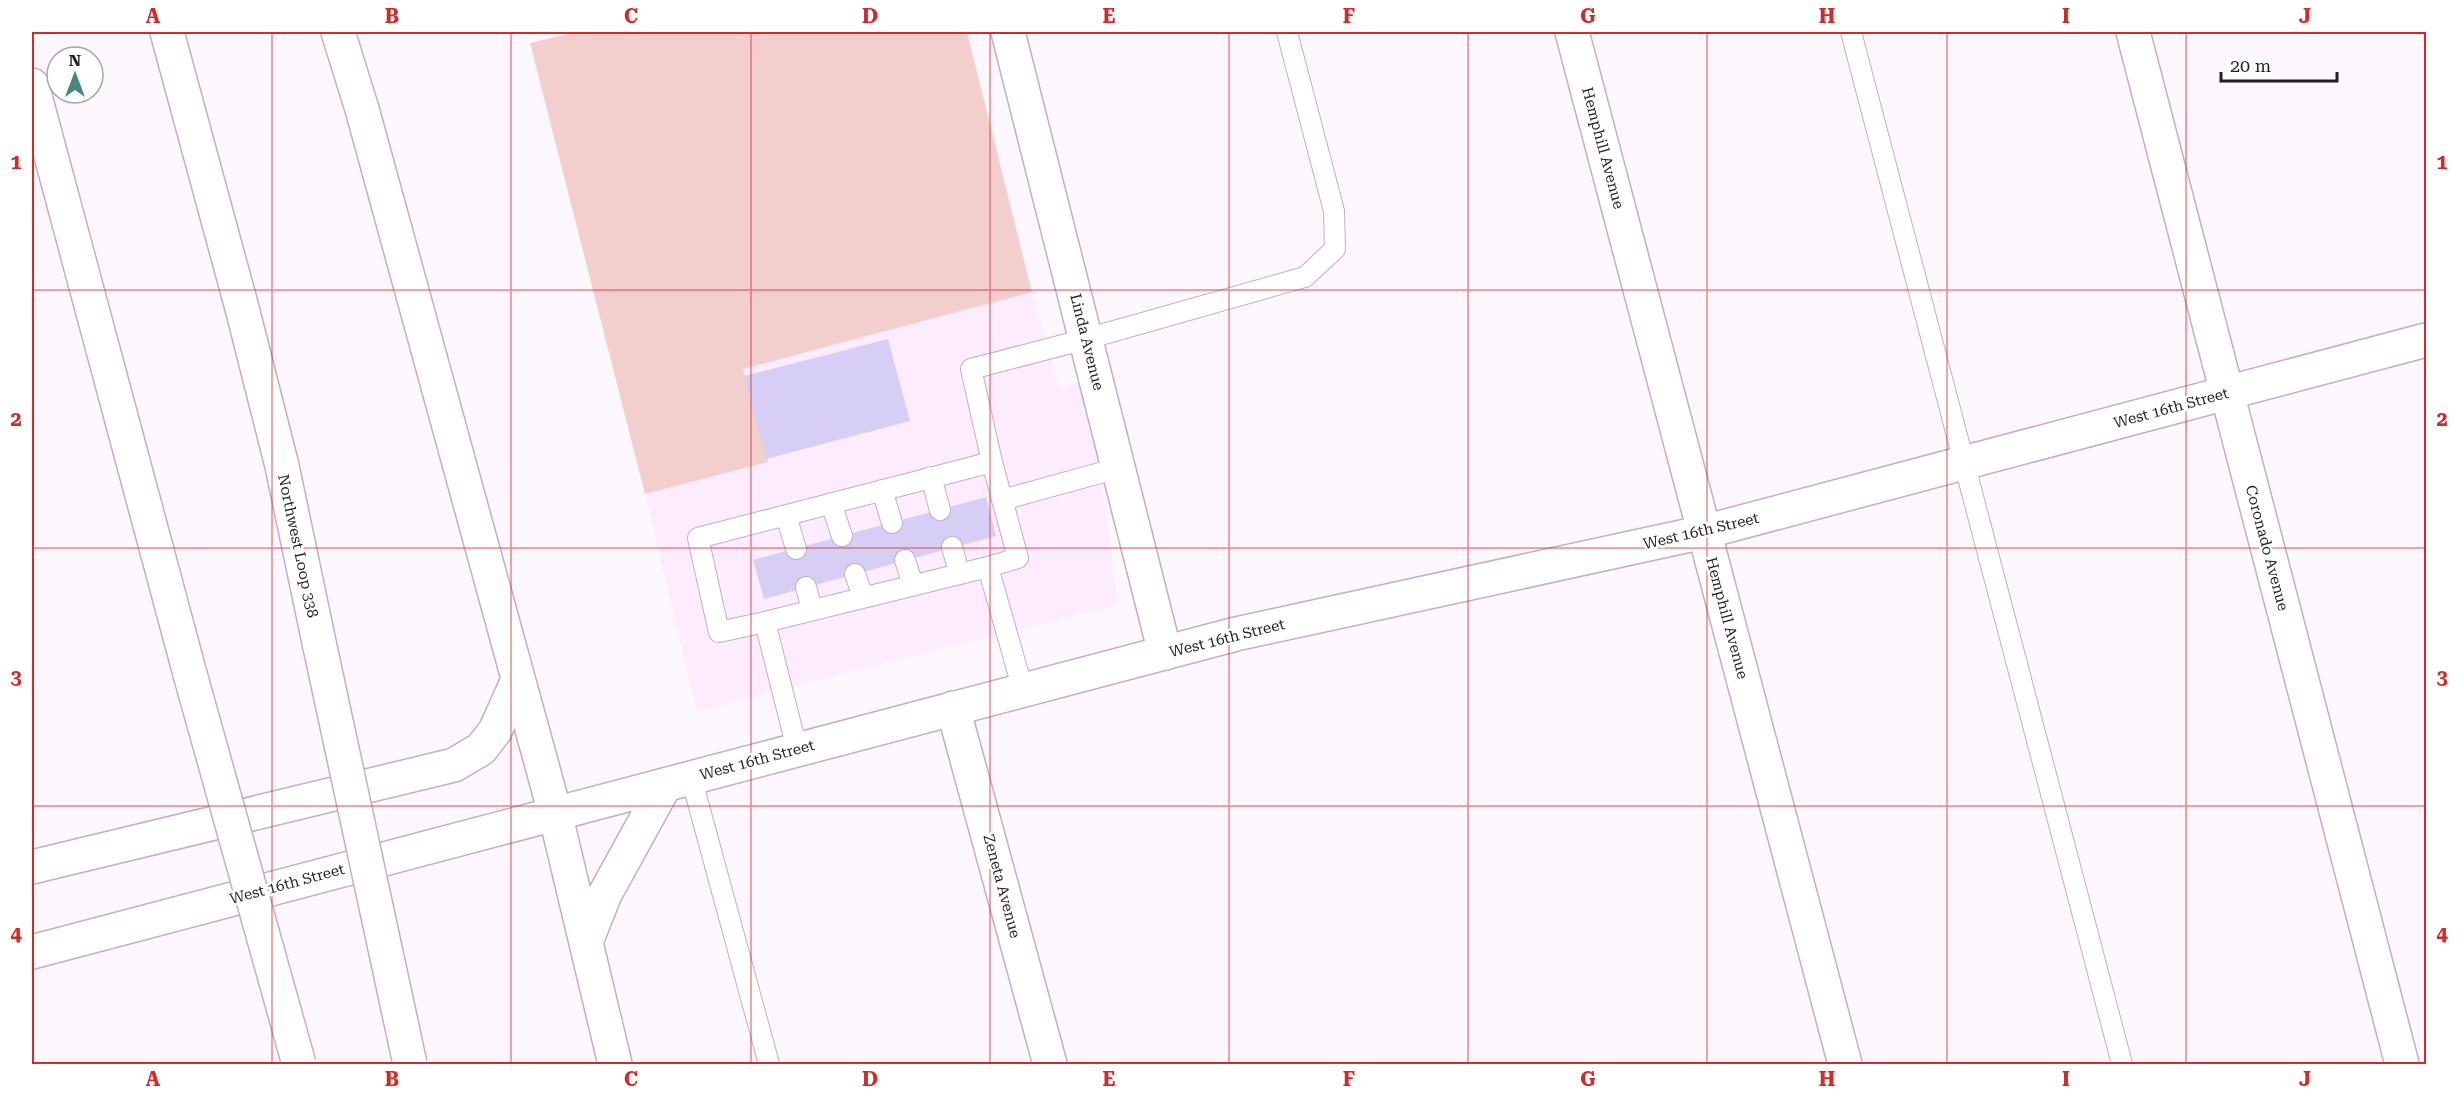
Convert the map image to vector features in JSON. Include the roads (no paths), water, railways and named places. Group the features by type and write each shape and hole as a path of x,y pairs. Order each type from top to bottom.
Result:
{"main road":[{"name":"Northwest Loop 338","path":"167,32 242,308 282,466 410,1065"},
{"path":"338,32 362,109 555,813 615,1065"},
{"name":"Linda Avenue","path":"1008,32 1165,653"},
{"name":"Hemphill Avenue","path":"1572,32 1845,1065"},
{"name":"Coronado Avenue","path":"2133,32 2402,1065"},
{"path":"32,85 190,674 300,1065"},
{"name":"West 16th Street","path":"32,952 1236,634 1704,531 2427,340"},
{"path":"32,867 453,765 481,749 495,731 518,680"},
{"name":"Zeneta Avenue","path":"953,708 1050,1065"},
{"path":"586,942 610,885 678,781"}],"lane":[{"path":"992,462 698,538 719,632 1018,558 992,462 971,369 1305,277 1335,249 1334,211 1287,32"},
{"path":"1851,32 2122,1065"},
{"path":"1002,500 1118,468"},
{"path":"931,477 940,510"},
{"path":"882,490 892,523"},
{"path":"831,503 842,536"},
{"path":"786,515 796,549"},
{"path":"952,548 958,573"},
{"path":"904,560 913,585"},
{"path":"988,567 1023,690"},
{"path":"855,574 863,597"},
{"path":"806,587 812,610"},
{"path":"765,622 796,749"},
{"path":"678,781 769,1065"}]}
